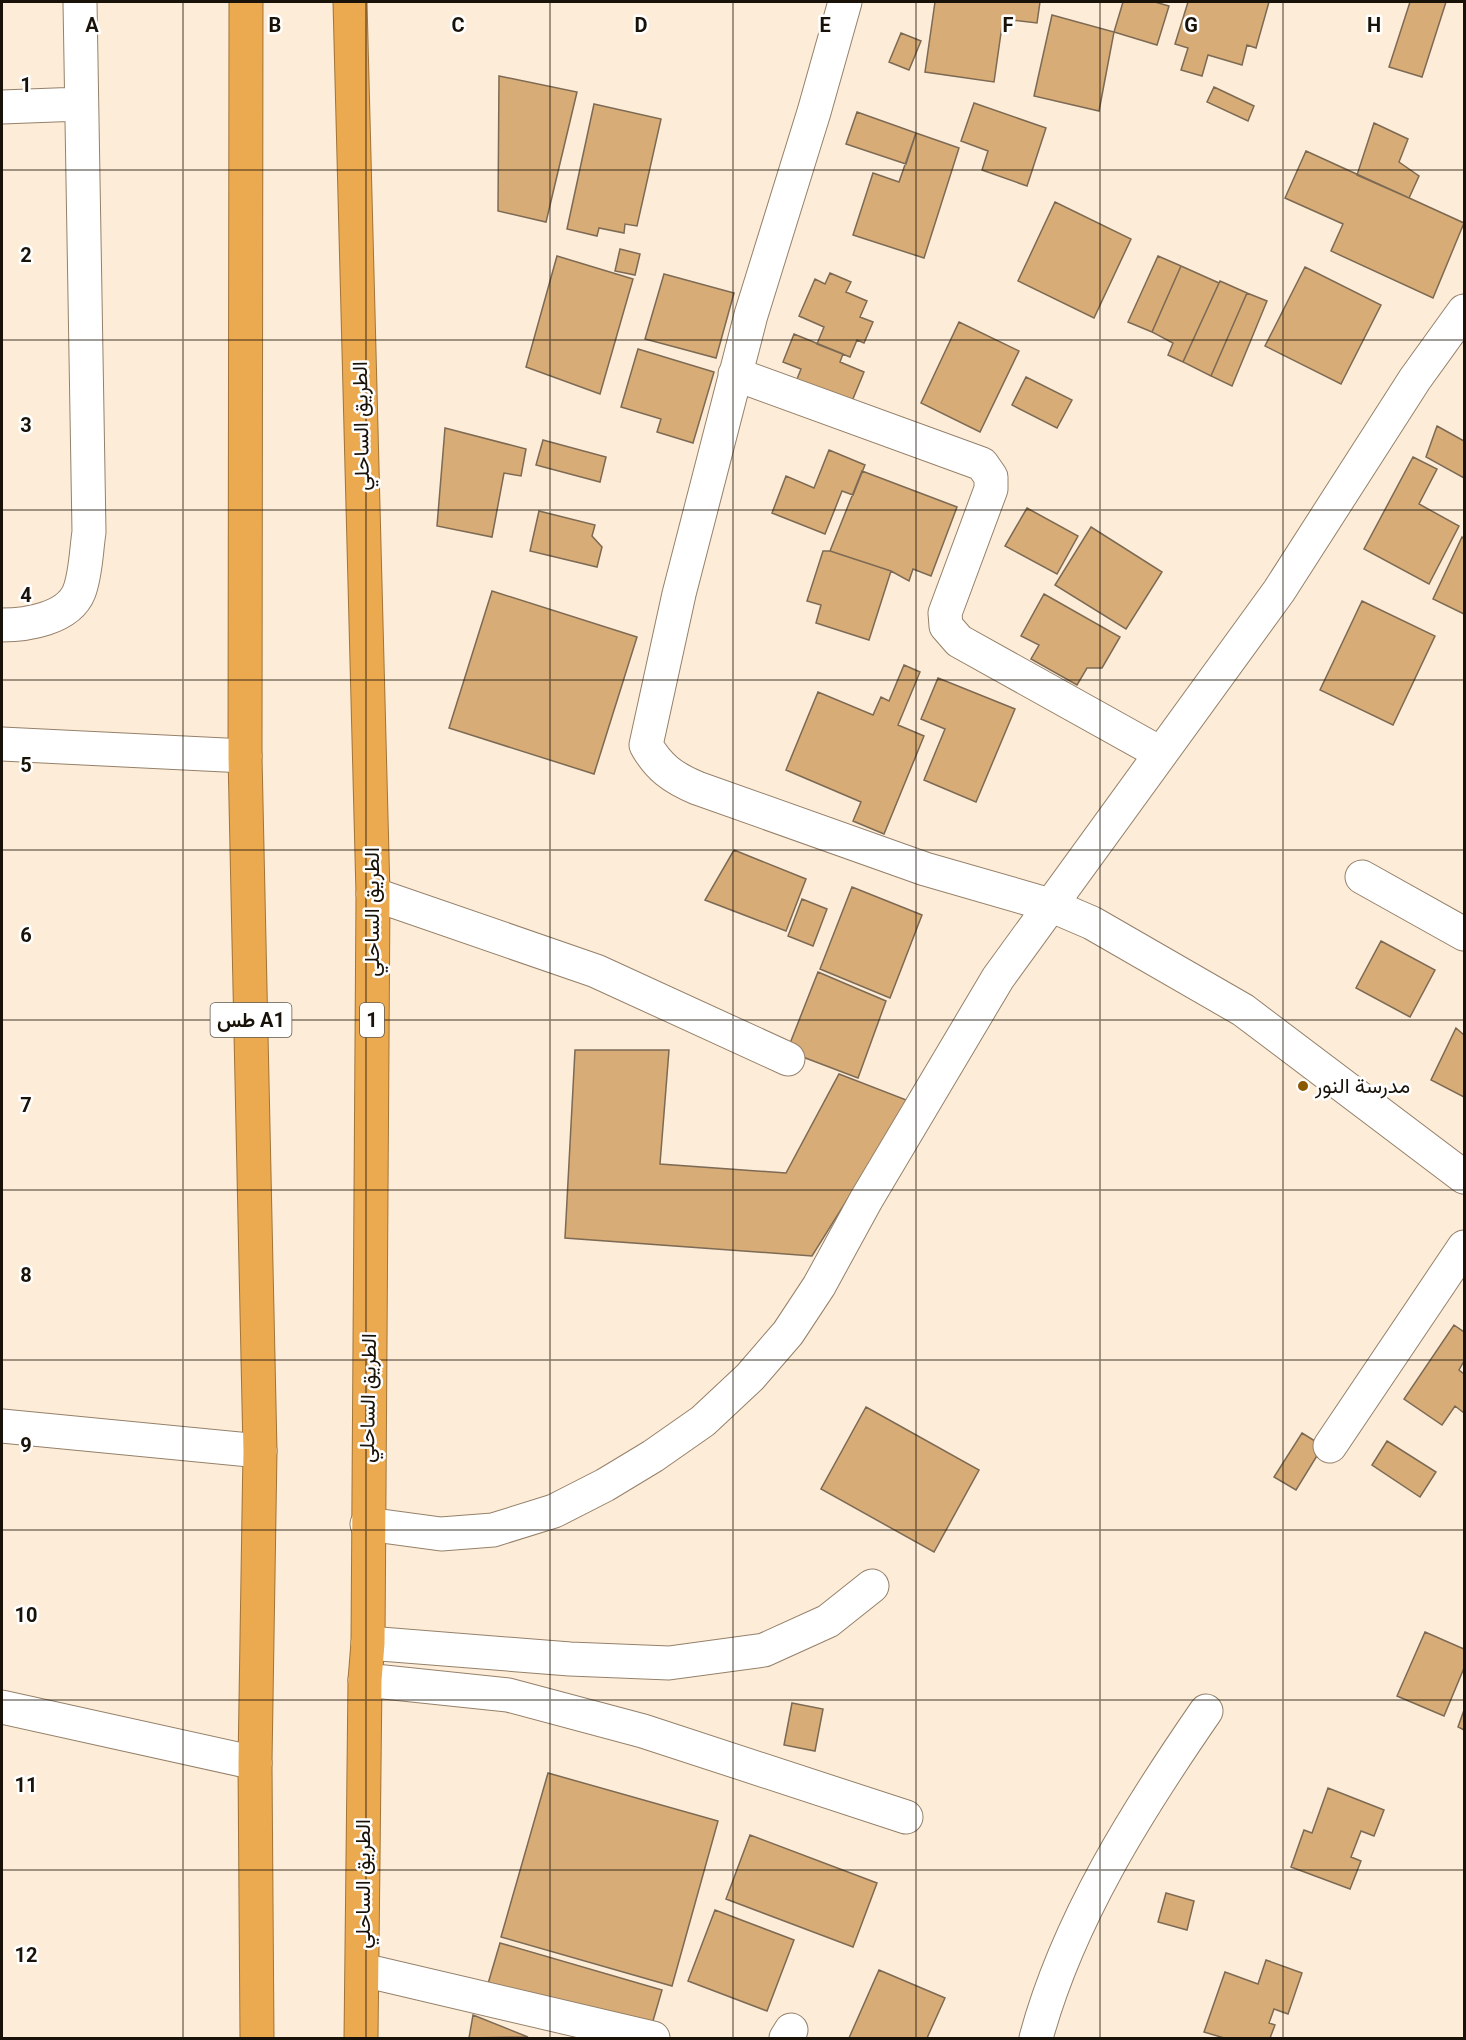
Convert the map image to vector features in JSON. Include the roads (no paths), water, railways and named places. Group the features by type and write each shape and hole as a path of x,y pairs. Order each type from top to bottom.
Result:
{"highway":[{"name":"طس A1","path":"246,2 245,756 260,1451 255,1763 257,2038"},
{"name":"الطريق الساحلي","path":"350,2 373,894 368,1642 365,1680 361,2038"}],"street":[{"path":"2,625 39,620 64,610 79,594 85,565 89,532 80,2"},
{"path":"845,2 735,374 649,720 646,745 656,762 675,779 697,788 925,869 1050,905 1109,932 1243,1010 1464,1177"},
{"path":"2,107 81,104"},
{"path":"367,1524 441,1534 493,1530 554,1511 605,1485 653,1456 703,1421 750,1377 788,1333 813,1296 872,1190 998,978 1279,591 1414,379 1464,311"},
{"path":"735,374 982,464 991,477 991,489 945,613 946,626 959,641 1161,753"},
{"path":"2,744 245,756"},
{"path":"1362,877 1464,934"},
{"path":"373,894 596,971 788,1059"},
{"path":"1330,1446 1464,1247"},
{"path":"2,1426 260,1451"},
{"path":"368,1642 570,1659 669,1663 764,1650 828,1621 872,1586"},
{"path":"365,1680 508,1695 643,1731 906,1817"},
{"path":"2,1707 255,1763"},
{"path":"1035,2038 1056,1975 1080,1923 1155,1786 1206,1711"},
{"path":"363,1970 653,2038"}],"place":[{"name":"مدرسة النور","path":"1303,1086"}]}
